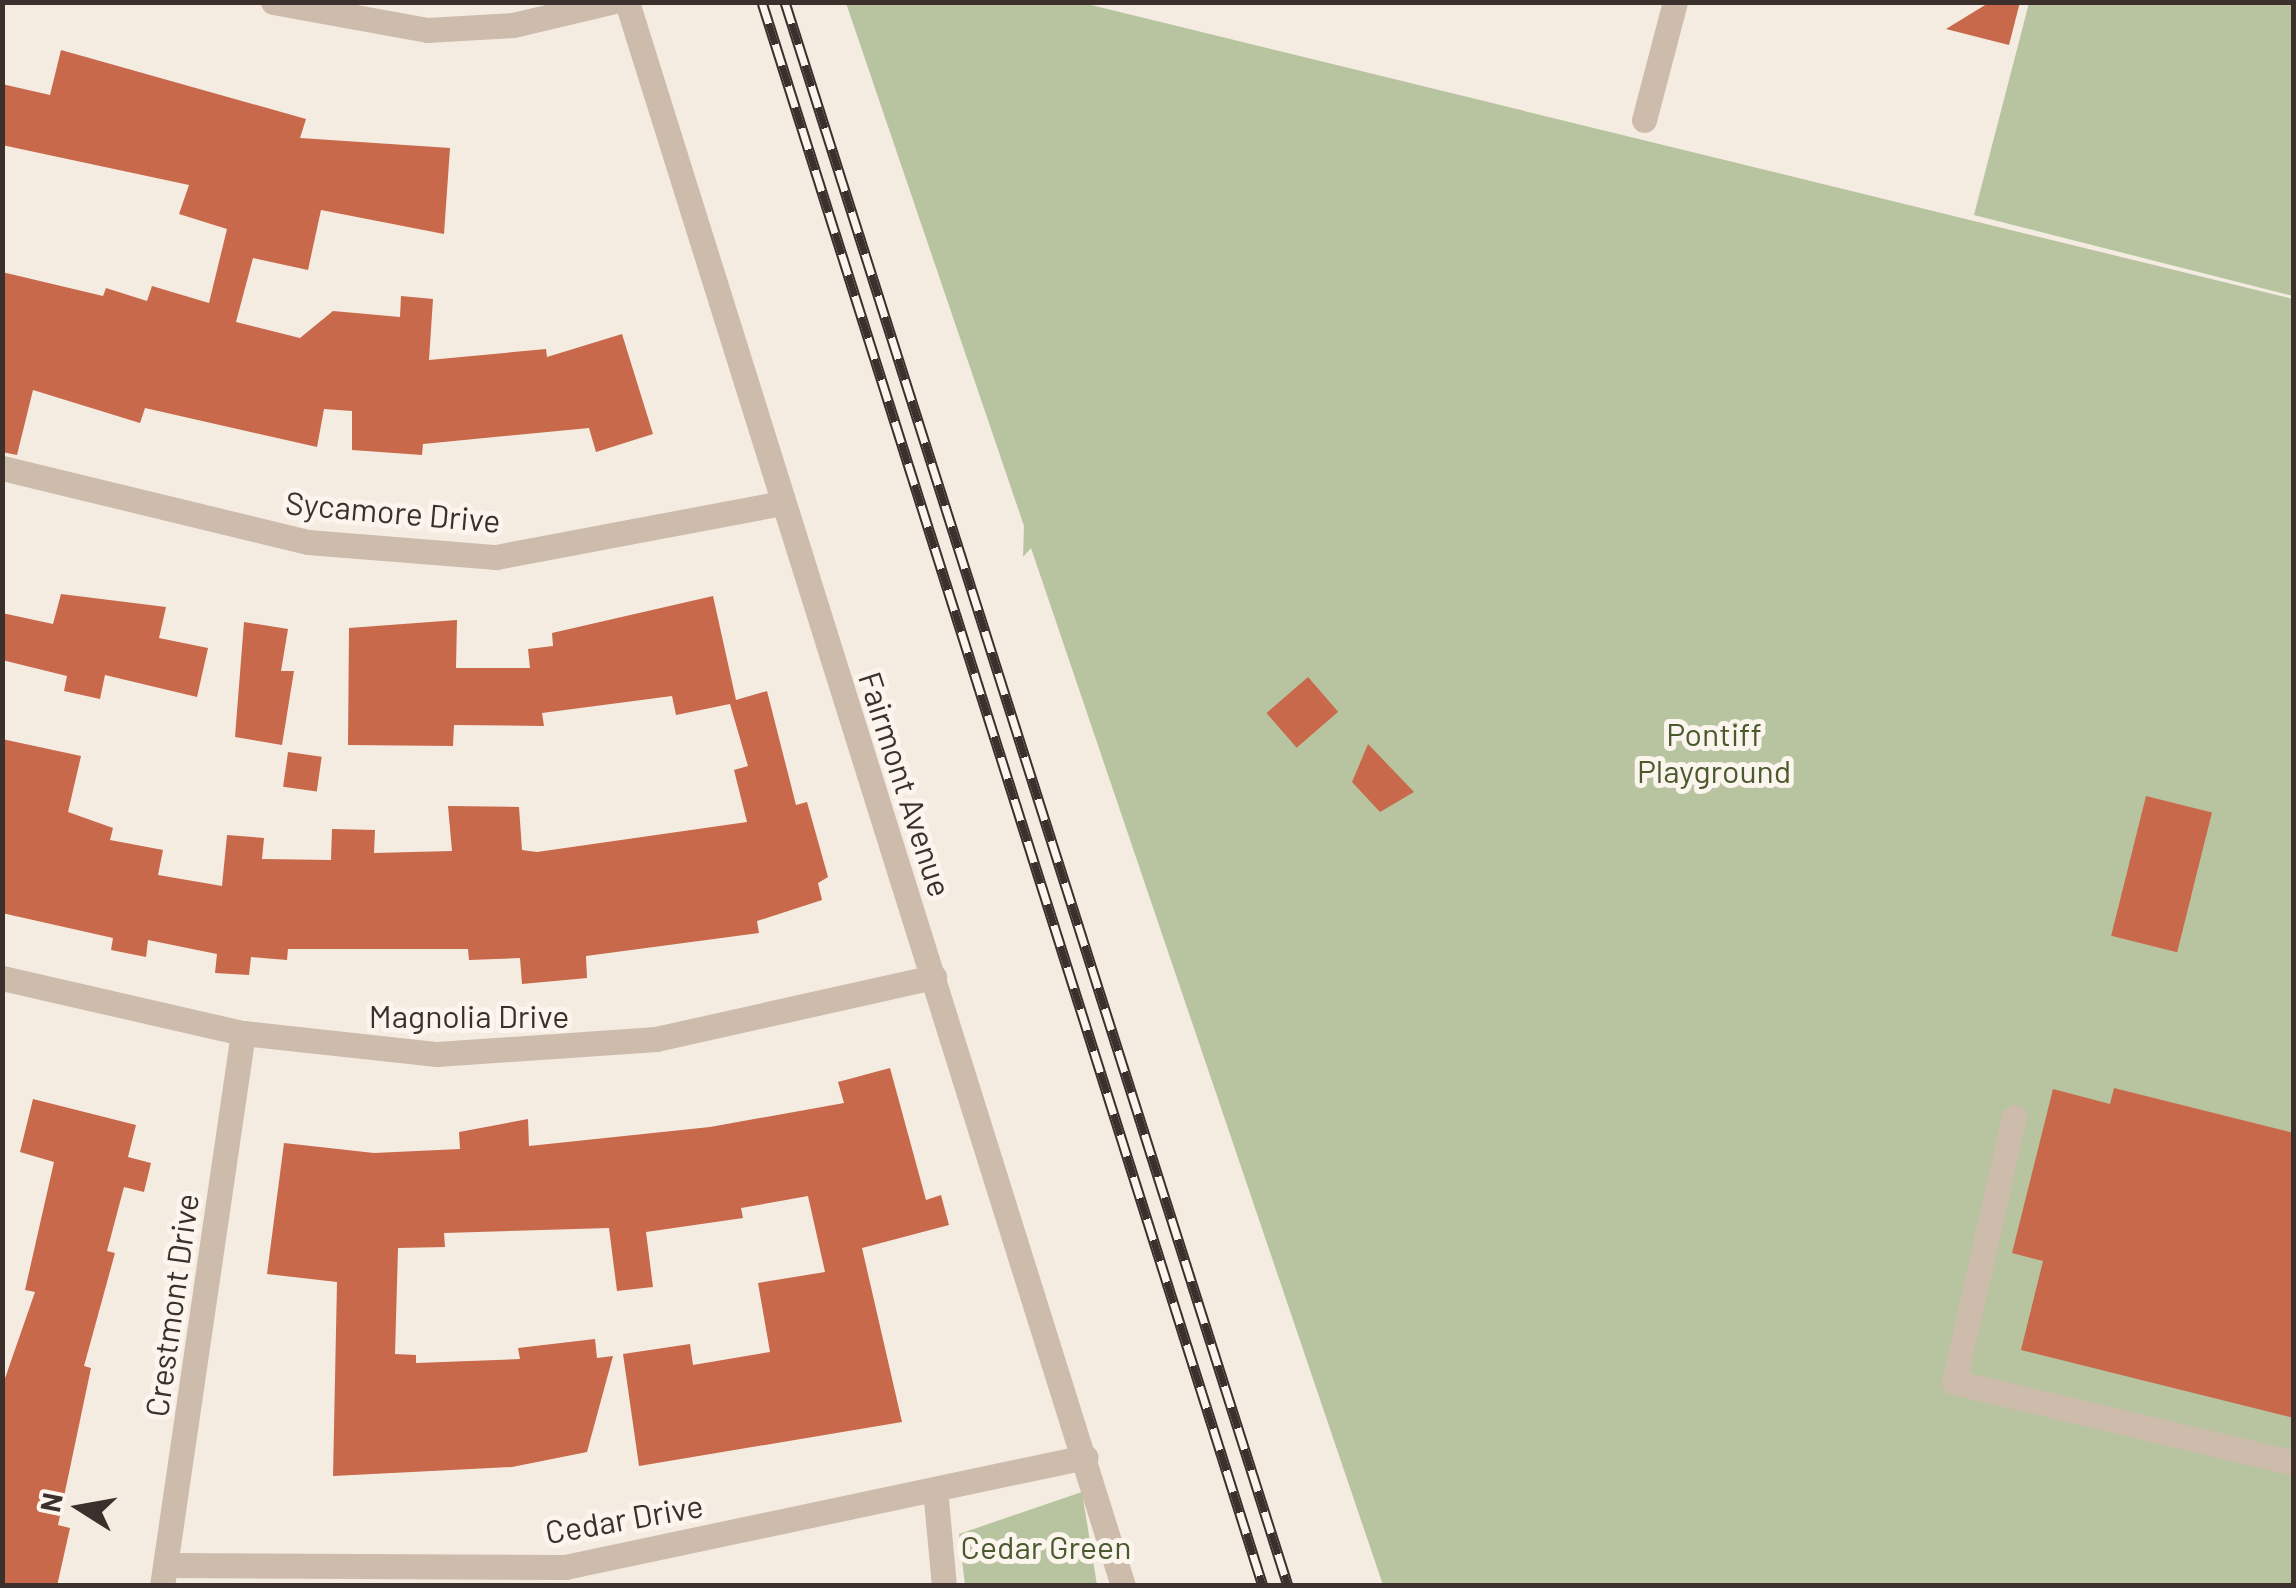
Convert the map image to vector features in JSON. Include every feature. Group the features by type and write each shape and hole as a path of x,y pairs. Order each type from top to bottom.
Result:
{"street":[{"path":"272,2 427,30 513,25 610,2"},
{"name":"Fairmont Avenue","path":"627,2 781,503 1124,1586"},
{"path":"1644,120 1674,2"},
{"name":"Sycamore Drive","path":"2,468 308,542 496,557 781,503"},
{"name":"Magnolia Drive","path":"2,978 243,1032 438,1054 578,1048 934,977"},
{"name":"Crestmont Drive","path":"165,1575 243,1032"},
{"path":"2014,1117 1954,1382 2294,1463"},
{"name":"Cedar Drive","path":"165,1575 564,1567 1085,1457"},
{"path":"934,1488 944,1586"}],"green space":[{"name":"Pontiff Playground","path":"846,3 1083,3 2293,299 2293,1585 1383,1585 1031,548 1023,557 1024,526"},
{"path":"2029,3 2293,3 2293,296 1974,215"},
{"name":"Cedar Green","path":"1082,1492 1097,1585 965,1585 959,1534"}],"building":[{"path":"1990,2 2020,2 2009,45 1946,29"},
{"path":"61,50 306,119 300,138 450,148 444,234 321,210 308,270 253,258 236,322 300,338 333,311 400,317 401,296 433,299 429,360 546,349 547,357 622,334 653,434 596,452 589,428 423,444 422,455 352,450 352,411 324,409 317,447 145,408 140,423 33,390 17,455 2,452 2,272 103,296 106,288 147,301 152,286 209,303 227,229 179,214 189,185 2,145 2,84 50,95"},
{"path":"61,594 166,607 159,638 208,648 197,697 105,675 100,699 64,691 67,676 2,660 2,613 53,624"},
{"path":"713,596 736,700 767,691 796,805 807,802 828,877 818,883 822,900 757,921 759,933 586,956 587,978 522,984 520,958 469,960 468,949 288,949 287,960 251,957 249,975 215,973 217,954 148,940 146,957 111,950 113,938 2,913 2,739 81,756 68,812 113,828 110,840 163,850 158,875 222,886 227,835 264,838 262,859 331,860 332,829 375,830 374,853 452,851 448,806 519,807 522,850 537,852 747,822 734,770 748,766 730,704 676,715 672,696 542,713 544,726 454,725 453,746 348,745 349,628 457,620 456,668 530,668 528,649 553,646 552,633"},
{"path":"244,622 288,629 281,671 294,671 282,745 235,737"},
{"path":"1308,677 1338,712 1297,748 1266,713"},
{"path":"1368,744 1414,792 1380,812 1352,782"},
{"path":"288,752 322,757 317,791 283,787"},
{"path":"2146,796 2212,812 2177,952 2111,936"},
{"path":"890,1068 926,1200 941,1195 949,1225 862,1248 902,1422 639,1466 623,1354 690,1344 693,1365 770,1352 758,1283 825,1272 808,1196 741,1208 743,1218 646,1232 653,1287 617,1291 609,1228 444,1233 445,1247 398,1248 395,1354 416,1355 416,1363 520,1359 518,1348 595,1339 597,1358 613,1356 587,1452 512,1467 333,1476 337,1282 267,1274 284,1143 374,1153 460,1149 459,1132 528,1119 529,1146 710,1127 844,1103 838,1082"},
{"path":"2114,1088 2294,1133 2294,1418 2021,1350 2043,1261 2012,1253 2053,1089 2110,1104"},
{"path":"33,1099 136,1125 128,1157 151,1163 144,1192 124,1187 107,1251 115,1253 84,1366 91,1368 58,1525 70,1528 57,1586 2,1586 2,1387 35,1292 25,1290 54,1162 20,1152"}],"railway":[{"path":"762,2 1263,1586"},
{"path":"785,2 1288,1586"}]}
